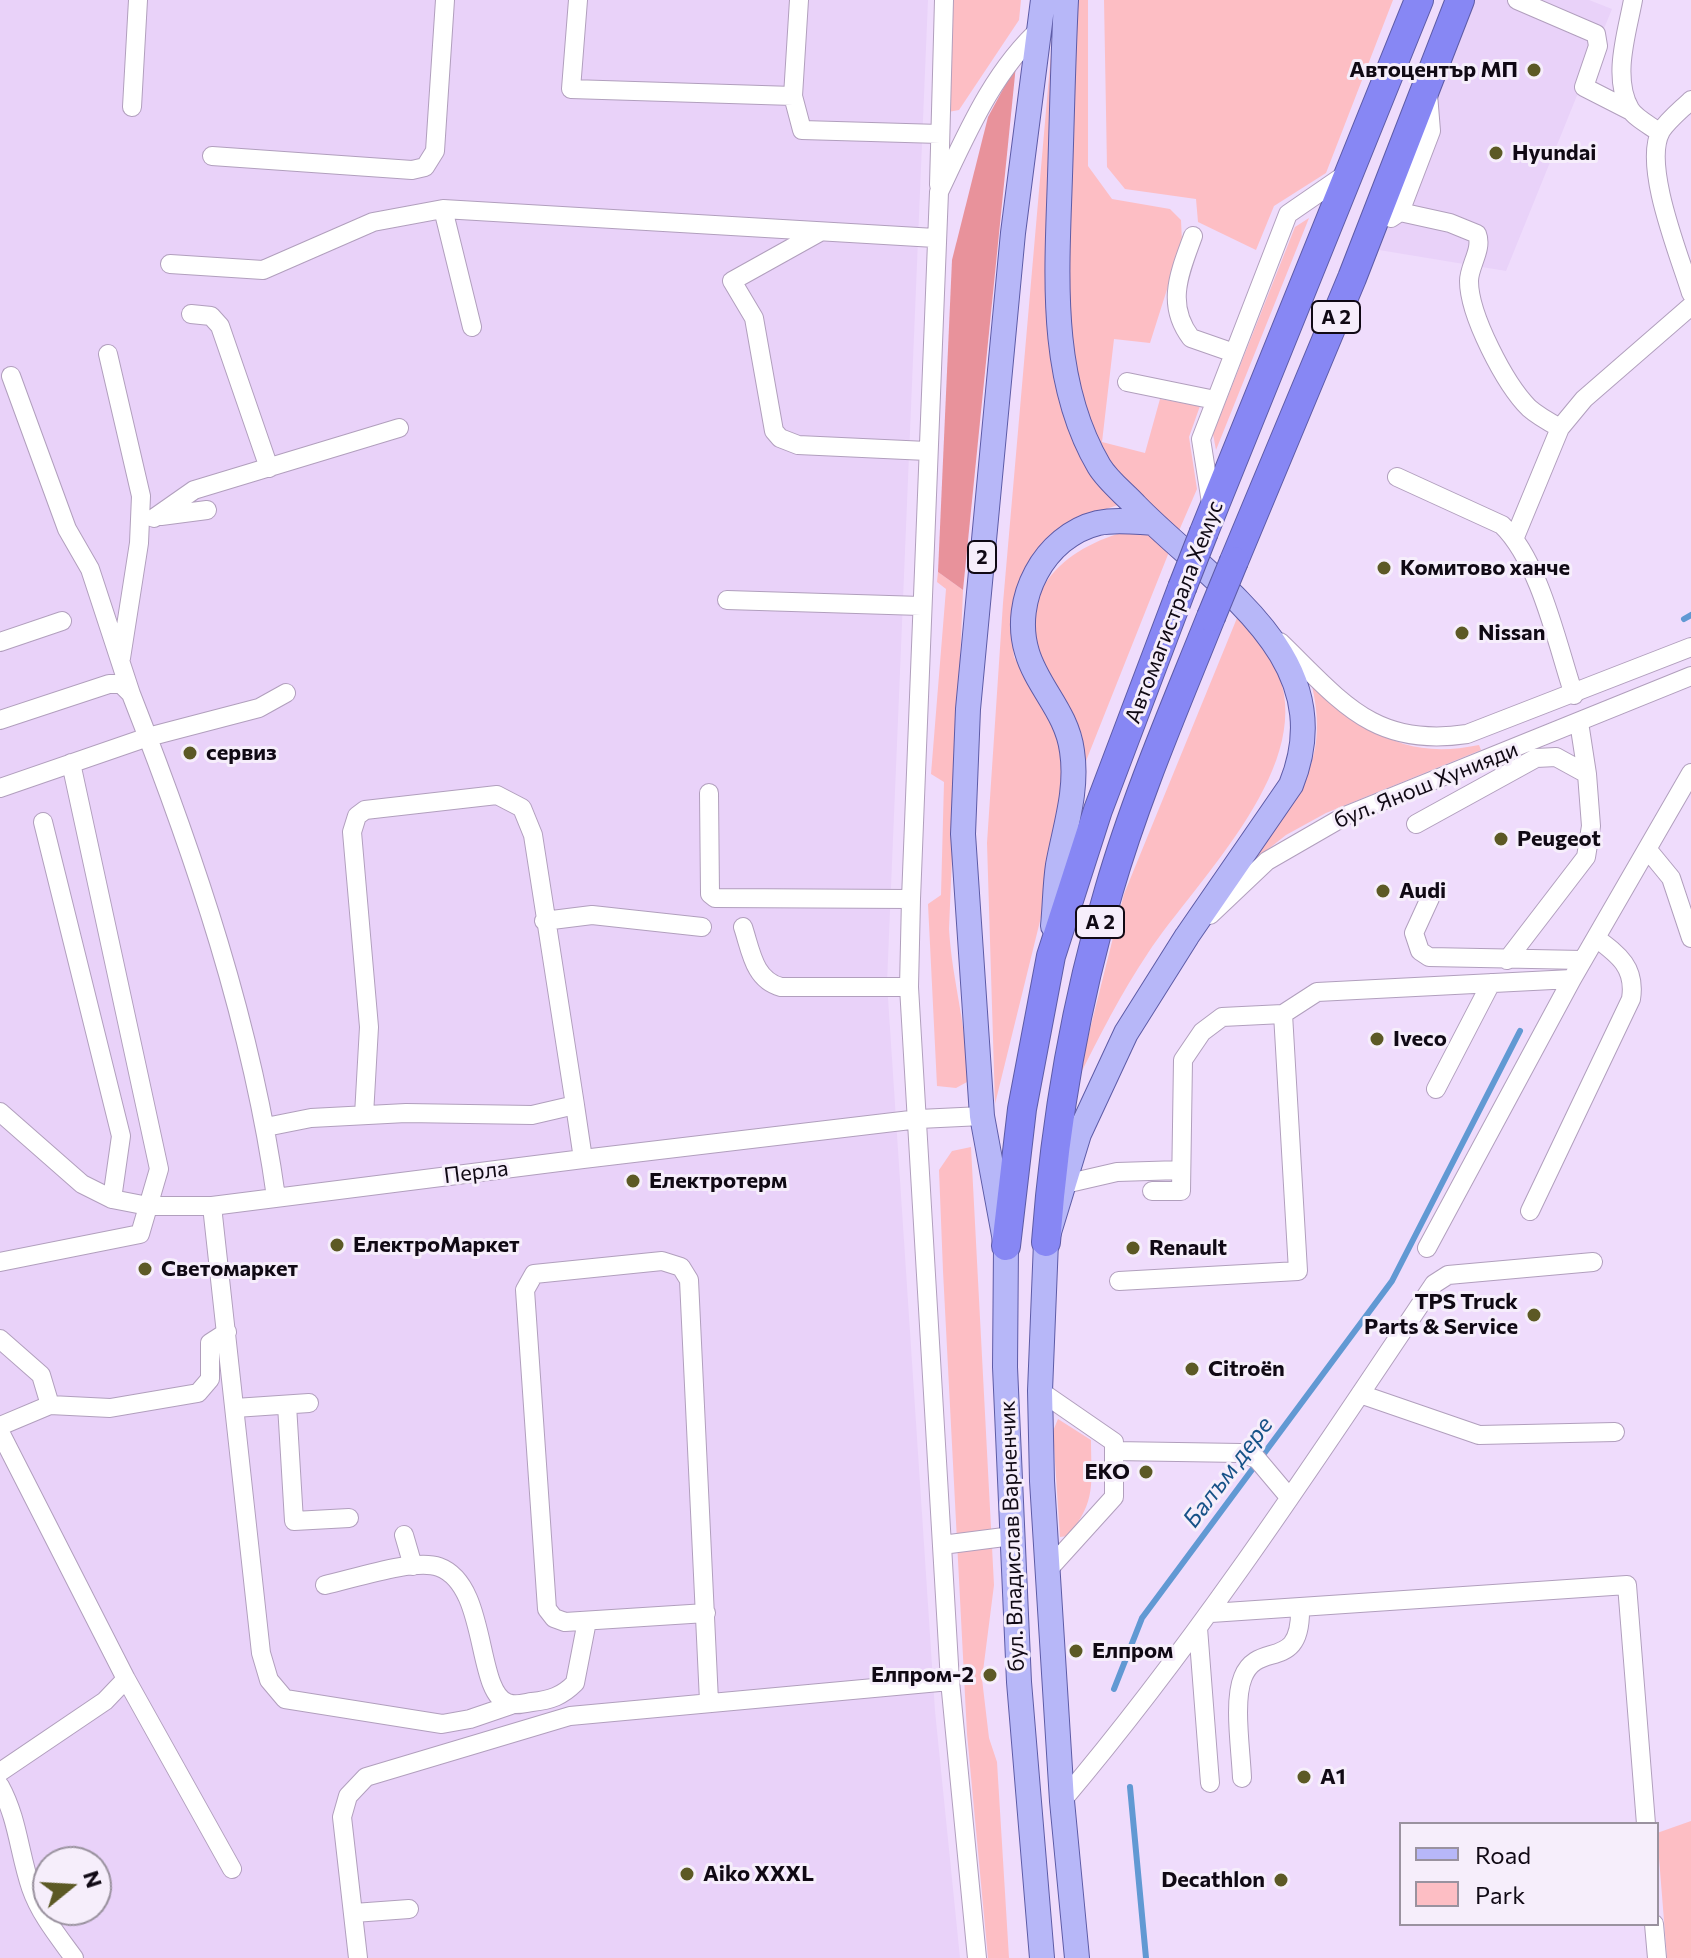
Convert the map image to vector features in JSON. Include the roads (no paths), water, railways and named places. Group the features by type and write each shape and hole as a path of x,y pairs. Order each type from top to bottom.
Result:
{"highway":[{"name":"Автомагистрала Хемус","path":"1006,1246 1022,1109 1051,956 1098,810 1182,588 1419,0"},
{"name":"Автомагистрала Хемус","path":"1046,1242 1052,1163 1092,952 1133,819 1211,617 1367,237 1460,0"}],"main road":[{"name":"2","path":"982,1116 963,834 968,709 1013,233 1042,27 1043,0"},
{"name":"бул. Владислав Варненчик","path":"1066,0 1058,287 1063,366 1077,425 1101,470 1269,632 1290,668 1303,716 1301,758 1291,785 1187,936 1126,1033 1079,1134 1046,1242 1040,1391 1047,1571 1062,1801 1077,1958"},
{"path":"1051,956 1058,868 1074,770 1068,731 1027,655 1022,615 1026,598 1047,555 1062,541 1096,523 1117,520 1153,523"},
{"name":"бул. Владислав Варненчик","path":"982,1116 1006,1246 1005,1367 1019,1682 1042,1958"}],"street":[{"path":"132,107 138,0"},
{"path":"212,156 412,170 425,167 435,151 445,0"},
{"path":"578,0 571,89 793,96"},
{"path":"799,0 793,96 802,130 940,134"},
{"path":"944,0 909,987 950,1681 977,1958"},
{"path":"1517,0 1596,34 1598,46 1584,87 1631,111 1660,133"},
{"path":"1631,111 1622,86 1622,71 1633,0"},
{"path":"939,192 975,116 1020,47 1042,27"},
{"path":"1367,237 1400,212 1431,131 1428,99 1432,70"},
{"path":"1691,100 1660,133 1657,164 1661,200 1691,293"},
{"path":"1208,523 1201,439 1288,214 1351,171"},
{"path":"170,264 263,270 373,222 443,209 935,238"},
{"path":"443,209 472,327"},
{"path":"1400,212 1450,223 1477,234 1479,242 1469,279 1473,309 1484,337 1526,405 1560,428"},
{"path":"822,231 732,281 754,318 774,431 780,438 798,445 927,451"},
{"path":"1193,236 1177,281 1178,312 1191,338 1234,353"},
{"path":"1515,537 1560,428 1584,399 1691,306"},
{"path":"191,314 211,316 220,326 269,468"},
{"path":"108,354 141,496 139,543"},
{"path":"11,376 67,529 90,569 244,1022 266,1127 276,1197"},
{"path":"1127,382 1215,400"},
{"path":"120,661 142,528 194,490 399,428"},
{"path":"1397,477 1502,525 1515,537 1544,605 1574,695"},
{"path":"154,518 207,510"},
{"path":"727,600 921,606"},
{"path":"0,642 62,621"},
{"name":"бул. Янош Хунияди","path":"1269,632 1334,694 1372,723 1405,736 1432,739 1467,734 1691,647"},
{"name":"бул. Янош Хунияди","path":"1187,936 1267,861 1309,834 1381,800 1691,676"},
{"path":"0,720 109,684 121,684 131,694"},
{"path":"0,788 148,737 259,708 286,693"},
{"path":"1507,960 1586,857 1591,826 1579,722"},
{"path":"1416,824 1536,758 1556,757 1587,774"},
{"path":"0,1262 140,1234 145,1225 158,1158 71,763"},
{"path":"1427,1248 1572,979 1691,773"},
{"path":"709,793 710,894 715,898 911,899"},
{"path":"364,1115 369,1027 352,832 357,816 365,810 497,795 522,808 533,835 583,1159"},
{"path":"43,822 121,1136 112,1199"},
{"path":"1648,850 1671,878 1691,938"},
{"path":"1430,898 1414,933 1420,951 1440,960 1583,960"},
{"path":"544,921 592,915 702,927"},
{"path":"743,927 760,975 769,984 781,987 909,987"},
{"path":"1530,1211 1631,999 1633,985 1628,967 1596,938"},
{"path":"1152,1191 1181,1191 1183,1060 1202,1032 1222,1017 1283,1014 1317,992 1572,979"},
{"path":"1436,1089 1491,983"},
{"path":"1119,1281 1298,1271 1283,1014"},
{"path":"266,1127 311,1118 364,1115 532,1115 575,1105"},
{"name":"Перла","path":"0,1112 82,1184 112,1199 148,1206 212,1206 919,1119 982,1116"},
{"path":"1065,1184 1117,1172 1181,1170"},
{"path":"212,1206 261,1653 269,1680 285,1699 442,1724 470,1719 511,1705 552,1699 575,1683 587,1621"},
{"path":"706,1613 587,1621 559,1621 550,1614 546,1603 525,1290 530,1278 540,1272 662,1261 681,1267 689,1280 706,1613 709,1701"},
{"path":"1062,1801 1134,1715 1211,1613 1440,1277 1593,1262"},
{"path":"227,1332 210,1343 210,1379 198,1393 110,1408 50,1405 0,1429 126,1679 232,1869"},
{"path":"0,1339 41,1375 50,1405"},
{"path":"1040,1391 1114,1442 1114,1497 1047,1571"},
{"path":"1360,1394 1479,1435 1615,1432"},
{"path":"235,1408 309,1403"},
{"path":"287,1405 294,1521 349,1518"},
{"path":"1114,1451 1241,1453 1257,1459 1289,1497"},
{"path":"404,1535 413,1566"},
{"path":"942,1545 1012,1536"},
{"path":"325,1585 413,1566 439,1567 456,1579 473,1608 494,1687 501,1699 511,1705"},
{"path":"1211,1613 1627,1585 1646,1822"},
{"path":"1242,1778 1239,1691 1243,1676 1251,1664 1294,1643 1301,1631 1300,1607"},
{"path":"1198,1628 1210,1783"},
{"path":"0,1772 105,1701 126,1679"},
{"path":"358,1958 342,1817 348,1796 366,1777 570,1716 950,1681"},
{"path":"0,1786 19,1831 32,1890 44,1917 74,1958"},
{"path":"354,1913 409,1909"},
{"path":"1654,1926 1657,1958"}],"waterway":[{"name":"Балъм дере","path":"1684,619 1691,615"},
{"name":"Балъм дере","path":"1114,1689 1142,1618 1392,1281 1520,1031"},
{"name":"Балъм дере","path":"1130,1787 1146,1958"}],"place":[{"name":"Автоцентър МП","path":"1534,70"},
{"name":"Hyundai","path":"1496,153"},
{"name":"Комитово ханче","path":"1384,568"},
{"name":"Nissan","path":"1462,633"},
{"name":"сервиз","path":"190,753"},
{"name":"Peugeot","path":"1501,839"},
{"name":"Audi","path":"1383,891"},
{"name":"Iveco","path":"1377,1039"},
{"name":"Електротерм","path":"633,1181"},
{"name":"ЕлектроМаркет","path":"337,1245"},
{"name":"Renault","path":"1133,1248"},
{"name":"Светомаркет","path":"145,1269"},
{"name":"TPS Truck Parts & Service","path":"1534,1315"},
{"name":"Citroën","path":"1192,1369"},
{"name":"EKO","path":"1146,1472"},
{"name":"Елпром","path":"1076,1651"},
{"name":"Елпром-2","path":"990,1675"},
{"name":"A1","path":"1304,1777"},
{"name":"Aiko XXXL","path":"687,1874"},
{"name":"Decathlon","path":"1281,1880"}]}
